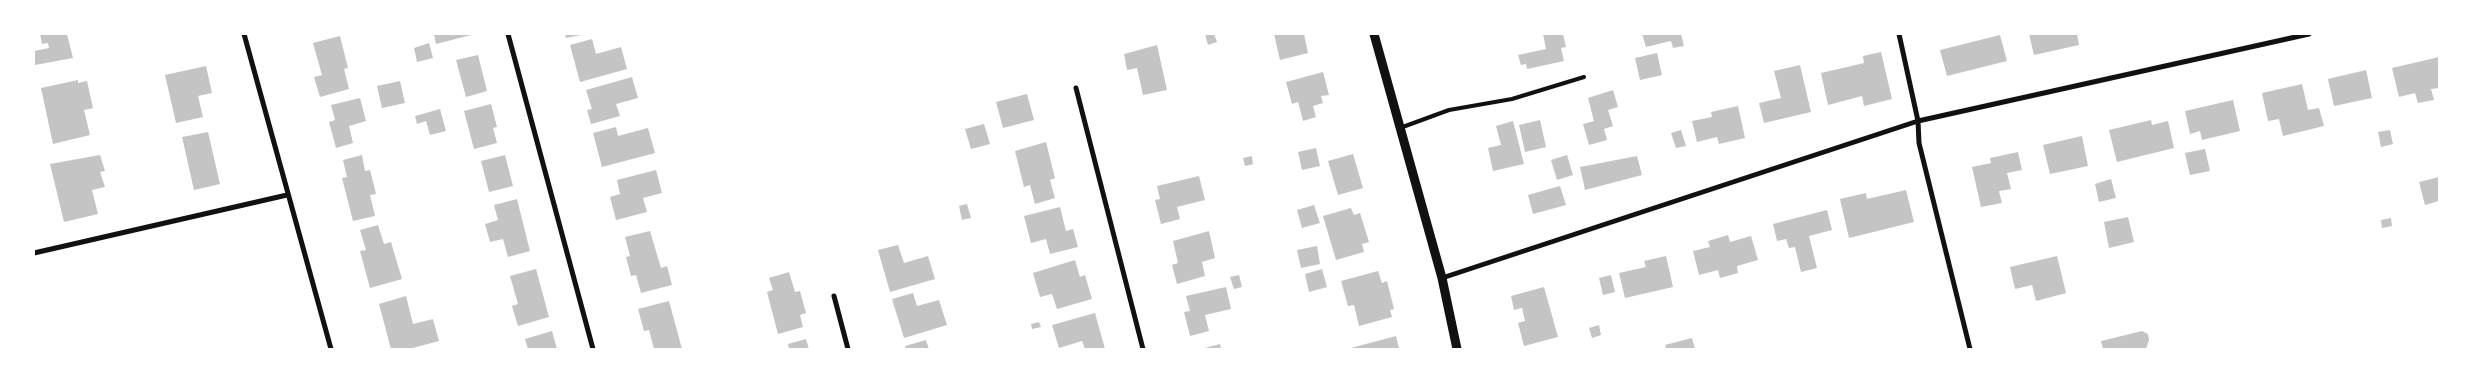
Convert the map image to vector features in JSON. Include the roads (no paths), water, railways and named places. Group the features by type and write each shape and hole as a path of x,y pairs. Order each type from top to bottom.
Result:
{"street":[{"path":"244,34 331,349"},
{"path":"508,34 593,349"},
{"path":"1374,34 1442,278 1457,349"},
{"path":"1899,34 1918,121 1919,142 1970,349"},
{"path":"1442,278 1918,121 2309,34"},
{"path":"1076,88 1144,349"},
{"path":"34,253 287,195"},
{"path":"834,296 848,349"}],"lane":[{"path":"1400,128 1449,110 1512,99 1584,77"}]}
